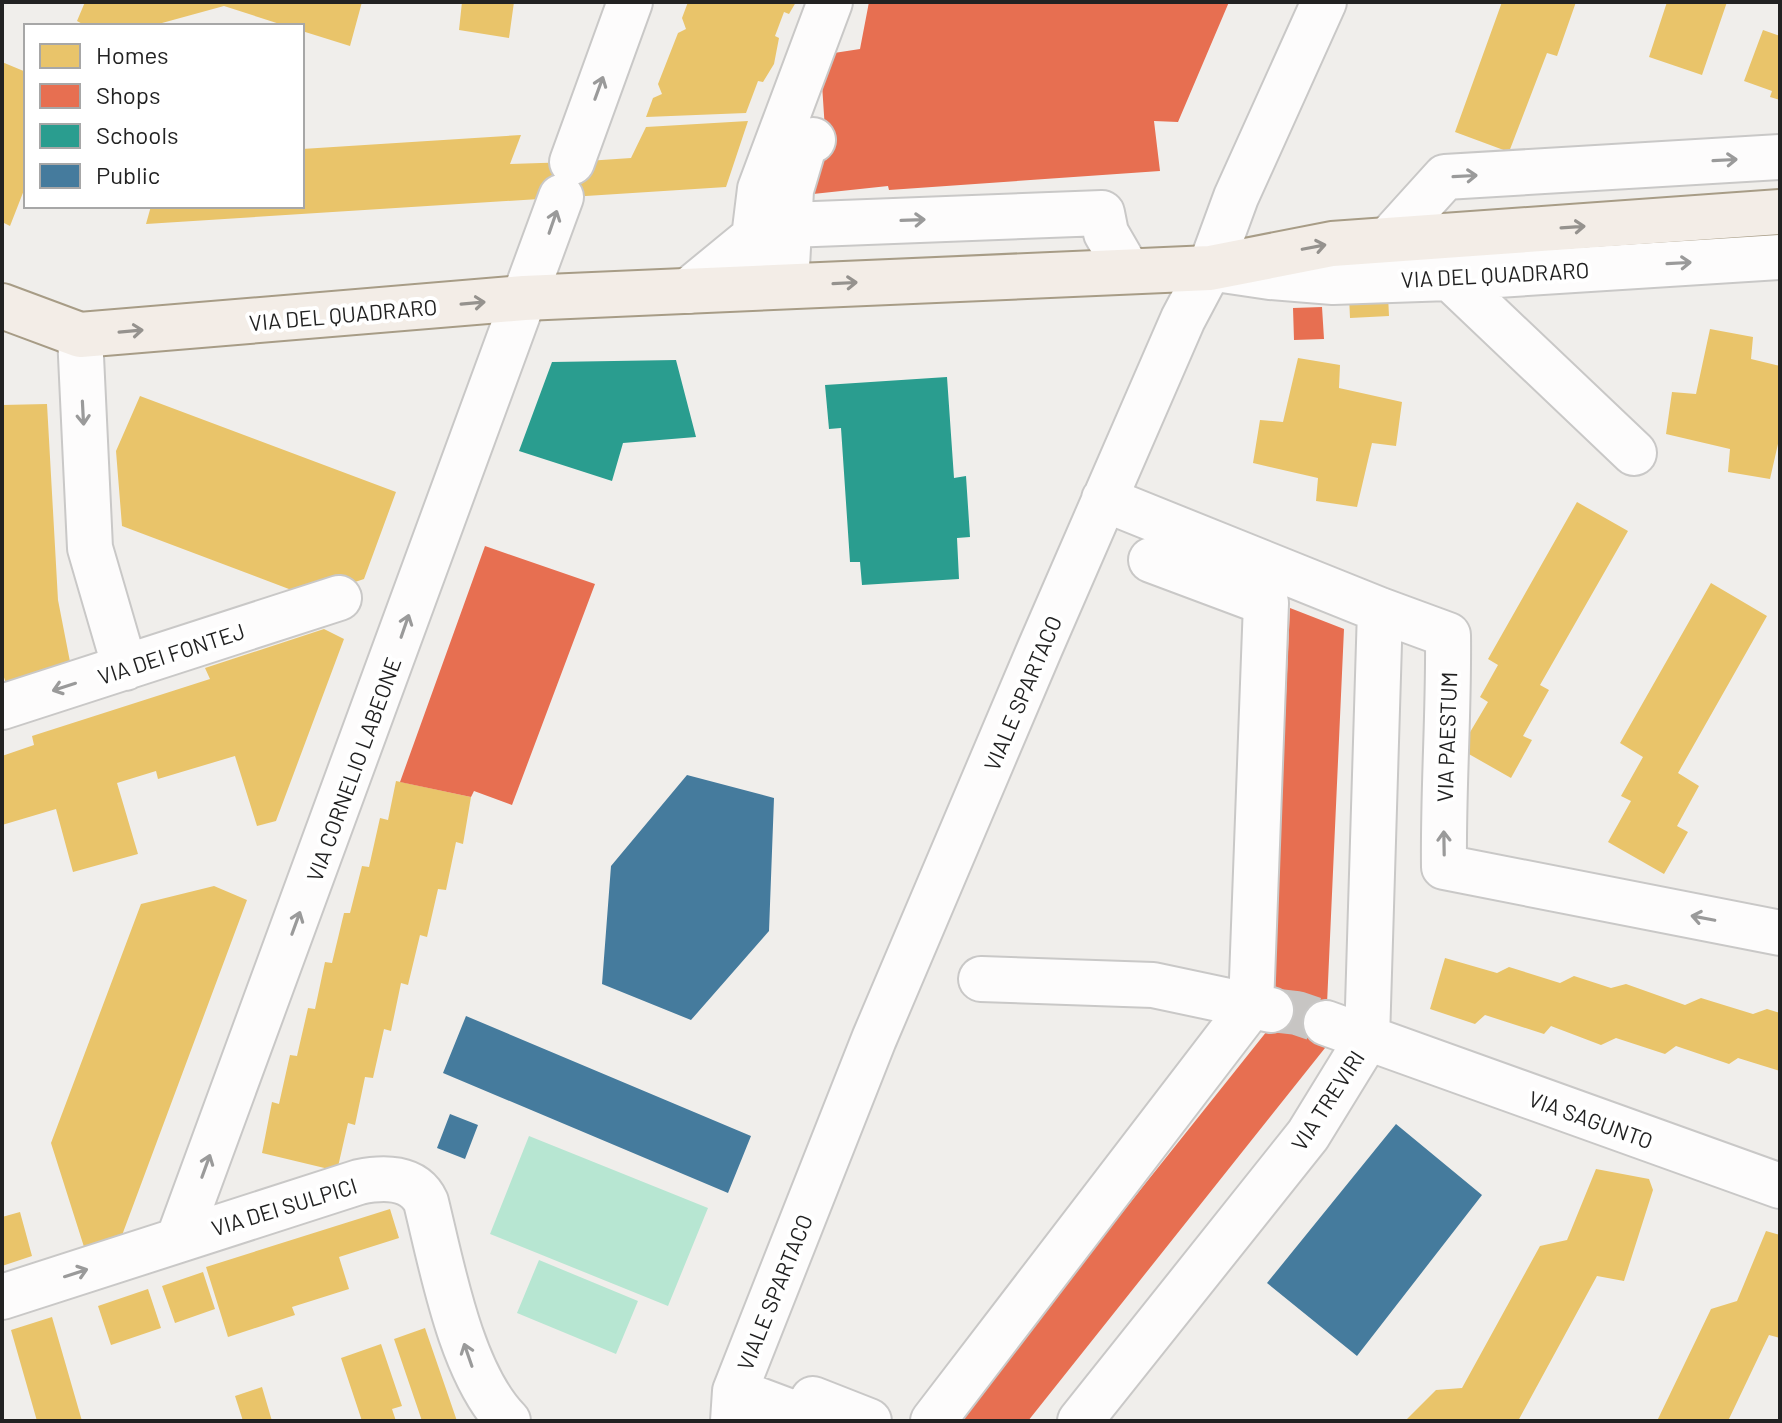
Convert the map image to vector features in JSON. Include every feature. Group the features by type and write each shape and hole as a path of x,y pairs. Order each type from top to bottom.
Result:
{"main road":[{"name":"VIA DEL QUADRARO","path":"2,306 80,335 524,298 1210,268 1332,244 1780,212"}],"street":[{"name":"VIA CORNELIO LABEONE","path":"178,1240 630,2"},
{"path":"772,230 760,189 830,2"},
{"name":"VIALE SPARTACO","path":"725,1411 874,1039 1104,499 1183,319 1210,268 1236,197 1324,2"},
{"path":"767,287 772,230 791,190 801,152 808,141 813,140"},
{"name":"VIA DEL QUADRARO","path":"1388,240 1445,177 1780,157"},
{"path":"688,291 772,230 1102,213 1106,233 1128,271"},
{"path":"1706,218 1765,258"},
{"name":"VIA DEL QUADRARO","path":"1210,268 1333,282 1450,278 1765,258"},
{"path":"1450,278 1617,441"},
{"path":"80,335 90,548 125,668"},
{"name":"VIA PAESTUM","path":"1104,499 1448,635 1444,867 1780,933"},
{"path":"933,1421 1261,1008 1266,603 1151,560"},
{"name":"VIA DEI FONTEJ","path":"2,707 339,598"},
{"name":"VIA TREVIRI","path":"1080,1421 1308,1135 1384,1045 1380,610"},
{"path":"981,979 1153,985 1261,1008"},
{"name":"VIA SAGUNTO","path":"1326,1023 1780,1186"},
{"name":"VIA DEI SULPICI","path":"2,1297 359,1182 390,1179 415,1187 426,1202 473,1368 508,1421"},
{"path":"725,1411 814,1410 869,1421"}],"green space":[{"path":"529,1136 708,1208 668,1306 490,1234"},
{"path":"539,1260 638,1301 616,1354 517,1313"}],"building: Homes":[{"path":"85,2 362,2 350,46 304,32 304,24 280,24 224,6 158,24 82,24 77,21"},
{"path":"462,2 514,2 509,38 459,30"},
{"path":"688,2 796,2 789,14 784,12 775,36 779,38 774,64 763,82 758,81 746,113 646,117 653,98 662,94 658,84 678,33 686,29 682,18"},
{"path":"1502,2 1576,2 1557,56 1547,53 1509,152 1455,132"},
{"path":"1667,2 1727,2 1702,75 1649,57"},
{"path":"1763,30 1780,36 1780,100 1770,97 1772,91 1744,81"},
{"path":"2,62 24,71 24,190 10,226 2,222"},
{"path":"748,121 726,187 146,224 150,208 304,208 304,149 521,135 510,164 572,162 631,158 646,127"},
{"path":"1388,295 1389,316 1350,318 1349,296"},
{"path":"1710,329 1753,337 1751,359 1780,366 1780,435 1770,479 1728,472 1730,449 1666,434 1672,392 1696,394"},
{"path":"1298,358 1340,365 1339,388 1402,402 1396,446 1372,443 1357,507 1316,501 1318,478 1253,463 1260,420 1283,422"},
{"path":"140,396 396,492 364,579 310,597 122,526 116,451"},
{"path":"47,404 58,600 72,672 8,690 2,671 2,405"},
{"path":"1577,502 1628,531 1540,685 1549,690 1523,736 1532,740 1511,778 1460,749 1488,702 1480,697 1498,665 1488,659"},
{"path":"1711,583 1767,616 1678,773 1699,786 1677,826 1688,832 1664,874 1608,842 1631,801 1621,796 1643,757 1620,743"},
{"path":"324,629 344,639 276,821 257,826 235,756 158,779 156,771 117,783 138,854 73,872 56,809 2,825 2,756 34,745 32,736 210,679 205,668"},
{"path":"396,781 471,797 463,844 456,842 446,890 438,889 427,937 420,935 408,985 401,983 391,1031 384,1029 373,1078 365,1077 355,1125 348,1123 337,1171 262,1153 272,1102 279,1104 290,1055 297,1056 308,1008 315,1009 325,962 332,963 344,913 350,913 362,866 369,867 380,818 388,820"},
{"path":"214,886 247,900 121,1238 85,1250 51,1143 141,904"},
{"path":"1445,958 1497,973 1509,967 1560,983 1574,976 1611,988 1626,984 1685,1005 1701,998 1753,1014 1767,1009 1780,1013 1780,1071 1738,1058 1729,1064 1676,1046 1665,1054 1616,1038 1601,1045 1551,1026 1544,1034 1485,1015 1475,1024 1430,1009"},
{"path":"1596,1169 1649,1179 1653,1190 1624,1281 1597,1276 1518,1421 1405,1421 1436,1390 1462,1388 1540,1246 1567,1240"},
{"path":"390,1209 399,1238 339,1257 349,1289 292,1307 295,1315 228,1337 206,1267"},
{"path":"20,1212 32,1256 2,1266 2,1217"},
{"path":"1766,1231 1780,1235 1780,1338 1769,1335 1728,1421 1657,1421 1711,1309 1737,1301"},
{"path":"203,1272 215,1309 175,1323 162,1286"},
{"path":"148,1289 161,1328 111,1345 98,1306"},
{"path":"52,1317 82,1421 37,1421 11,1330"},
{"path":"425,1328 457,1421 422,1421 394,1339"},
{"path":"381,1344 402,1406 392,1409 396,1421 362,1421 341,1358"},
{"path":"262,1387 272,1421 243,1421 235,1396"}],"building: Shops":[{"path":"869,2 1229,2 1178,122 1154,121 1160,171 889,190 888,186 813,194 813,131 825,130 821,69 834,53 860,49"},
{"path":"1322,307 1324,339 1294,340 1293,308"},
{"path":"485,546 595,584 512,805 474,791 471,797 400,782"},
{"path":"1290,608 1344,629 1325,1048 1028,1421 956,1421 1271,1026"}],"building: Schools":[{"path":"676,360 696,437 623,443 612,481 519,451 552,362"},
{"path":"947,377 954,478 966,476 970,537 957,538 959,579 862,585 860,562 850,562 841,428 829,429 825,385"}],"building: Public":[{"path":"687,775 774,798 769,931 691,1020 602,984 611,866"},
{"path":"466,1016 751,1136 728,1193 443,1073"},
{"path":"450,1114 478,1125 465,1159 437,1148"},
{"path":"1396,1124 1482,1195 1357,1356 1267,1283"}],"tunnel":[{"path":"1271,1010 1297,1013 1326,1023"}]}
